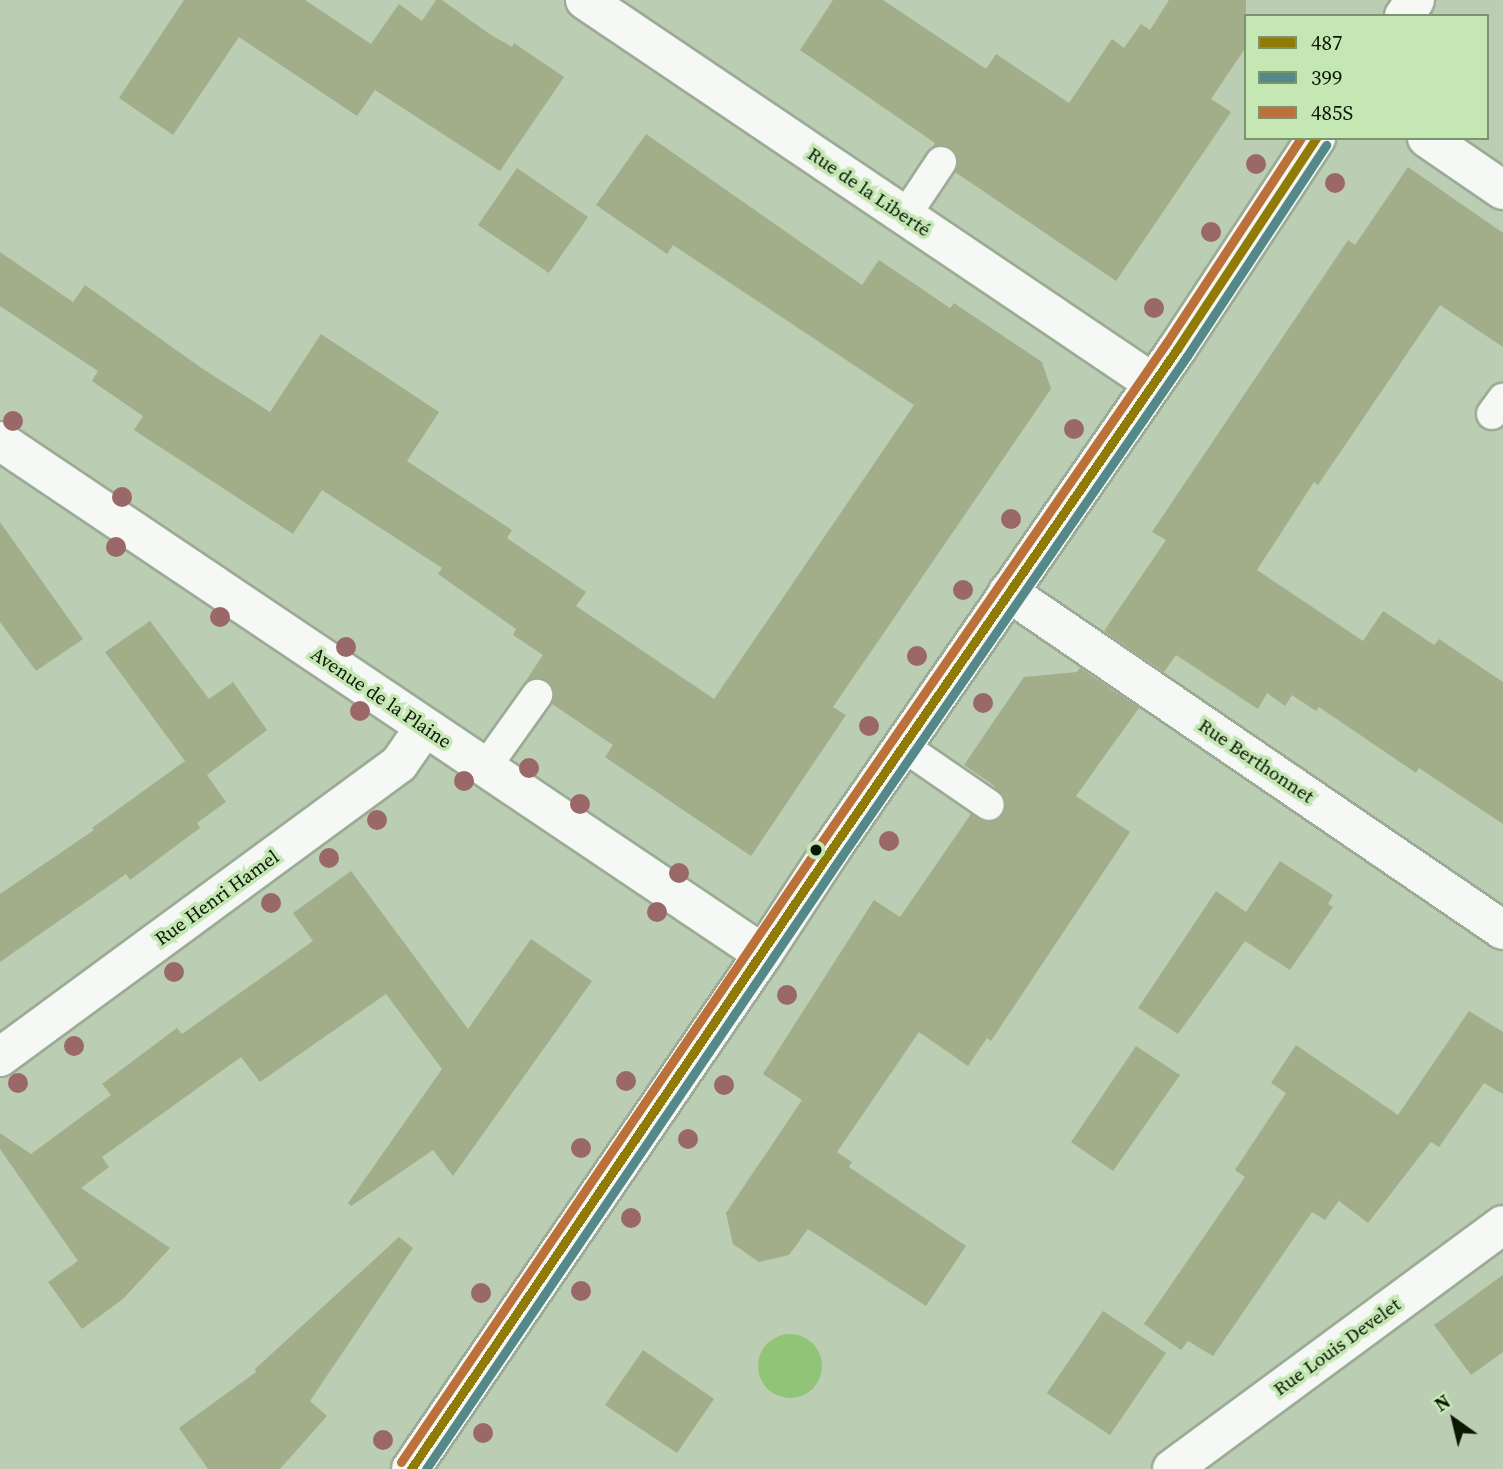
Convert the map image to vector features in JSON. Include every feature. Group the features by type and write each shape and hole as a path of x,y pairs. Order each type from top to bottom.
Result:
{"street":[{"name":"Rue de la Liberté","path":"585,0 1153,383"},
{"path":"411,1469 902,746 1153,383 1315,140"},
{"path":"1430,140 1503,190"},
{"name":"Avenue de la Plaine","path":"0,441 763,954"},
{"name":"Rue Berthonnet","path":"1008,592 1503,930"},
{"name":"Rue Henri Hamel","path":"0,1057 399,764 424,728"},
{"name":"Rue Louis Develet","path":"1172,1469 1503,1225"}],"lane":[{"path":"905,216 941,162"},
{"path":"485,768 537,695"},
{"path":"902,746 989,805"}],"shaded area":[{"path":"784,1334 796,1334 813,1343 820,1354 820,1378 813,1389 796,1398 784,1398 772,1393 763,1384 758,1372 758,1360 763,1348 772,1339"}],"building":[{"path":"184,0 305,0 371,44 399,4 422,21 436,0 442,0 491,35 512,47 514,43 564,77 500,171 375,90 357,116 239,37 173,135 119,98"},
{"path":"833,0 883,0 986,69 996,54 1069,103 1112,39 1124,48 1141,24 1150,30 1169,0 1246,0 1244,50 1211,99 1231,112 1116,281 955,172 958,162 951,148 943,145 933,147 935,143 800,50"},
{"path":"646,134 862,285 879,260 950,308 954,303 1042,362 1051,389 833,707 846,715 751,856 605,757 613,745 552,704 553,688 548,681 538,678 523,685 543,655 513,635 516,629 438,574 442,568 322,490 293,534 134,430 143,416 92,381 98,371 0,306 0,252 73,302 85,285 200,367 270,412 321,334 439,412 407,461 512,530 507,538 586,592 576,606 714,699 914,405 673,245 667,254 596,205"},
{"path":"1408,167 1503,233 1503,347 1440,305 1318,485 1314,482 1257,570 1363,641 1383,611 1434,645 1439,639 1503,682 1503,824 1419,768 1416,773 1319,707 1316,711 1292,695 1285,706 1267,693 1258,709 1176,655 1164,672 1104,631 1166,540 1152,532 1348,240 1355,245"},
{"path":"517,168 588,217 549,273 478,225"},
{"path":"0,522 83,639 36,671 0,622"},
{"path":"150,621 209,699 233,682 267,730 207,775 226,802 197,823 200,828 130,880 126,874 0,962 0,894 94,830 92,828 185,761 105,652"},
{"path":"1080,668 1139,708 1076,796 1130,832 991,1041 987,1038 968,1066 919,1032 837,1152 852,1162 849,1167 966,1246 926,1306 808,1229 789,1255 759,1262 733,1244 726,1213 802,1100 763,1074 874,900 900,917 971,814 988,822 1004,814 1004,797 992,784 964,765 1024,677 1077,672"},
{"path":"1280,861 1333,895 1328,904 1333,907 1290,970 1245,941 1178,1034 1138,1008 1216,891 1246,912"},
{"path":"351,871 468,1029 531,939 592,981 453,1176 433,1150 351,1206 348,1203 442,1069 386,994 260,1082 241,1057 102,1157 109,1167 81,1188 170,1248 123,1299 82,1329 48,1282 78,1261 0,1149 0,1133 31,1154 111,1095 102,1084 177,1028 182,1034 313,941 293,913"},
{"path":"1469,1011 1503,1032 1503,1094 1484,1083 1439,1147 1431,1142 1368,1223 1339,1201 1348,1188 1325,1220 1312,1212 1213,1356 1188,1341 1181,1350 1144,1324 1245,1177 1235,1170 1286,1093 1271,1083 1296,1045 1398,1115"},
{"path":"1136,1046 1180,1075 1113,1171 1071,1142"},
{"path":"399,1237 413,1248 310,1401 327,1416 280,1469 208,1469 179,1428 256,1372 255,1369"},
{"path":"1503,1275 1503,1352 1471,1375 1434,1325"},
{"path":"1103,1311 1166,1353 1110,1435 1047,1393"},
{"path":"643,1350 714,1399 677,1453 605,1405"}],"transit line":[{"name":"485S","path":"401,1462 821,843 1167,342 1300,140"},
{"name":"487","path":"411,1469 831,850 1177,349 1315,140"},
{"name":"399","path":"426,1469 841,857 1187,356 1326,145"}]}
